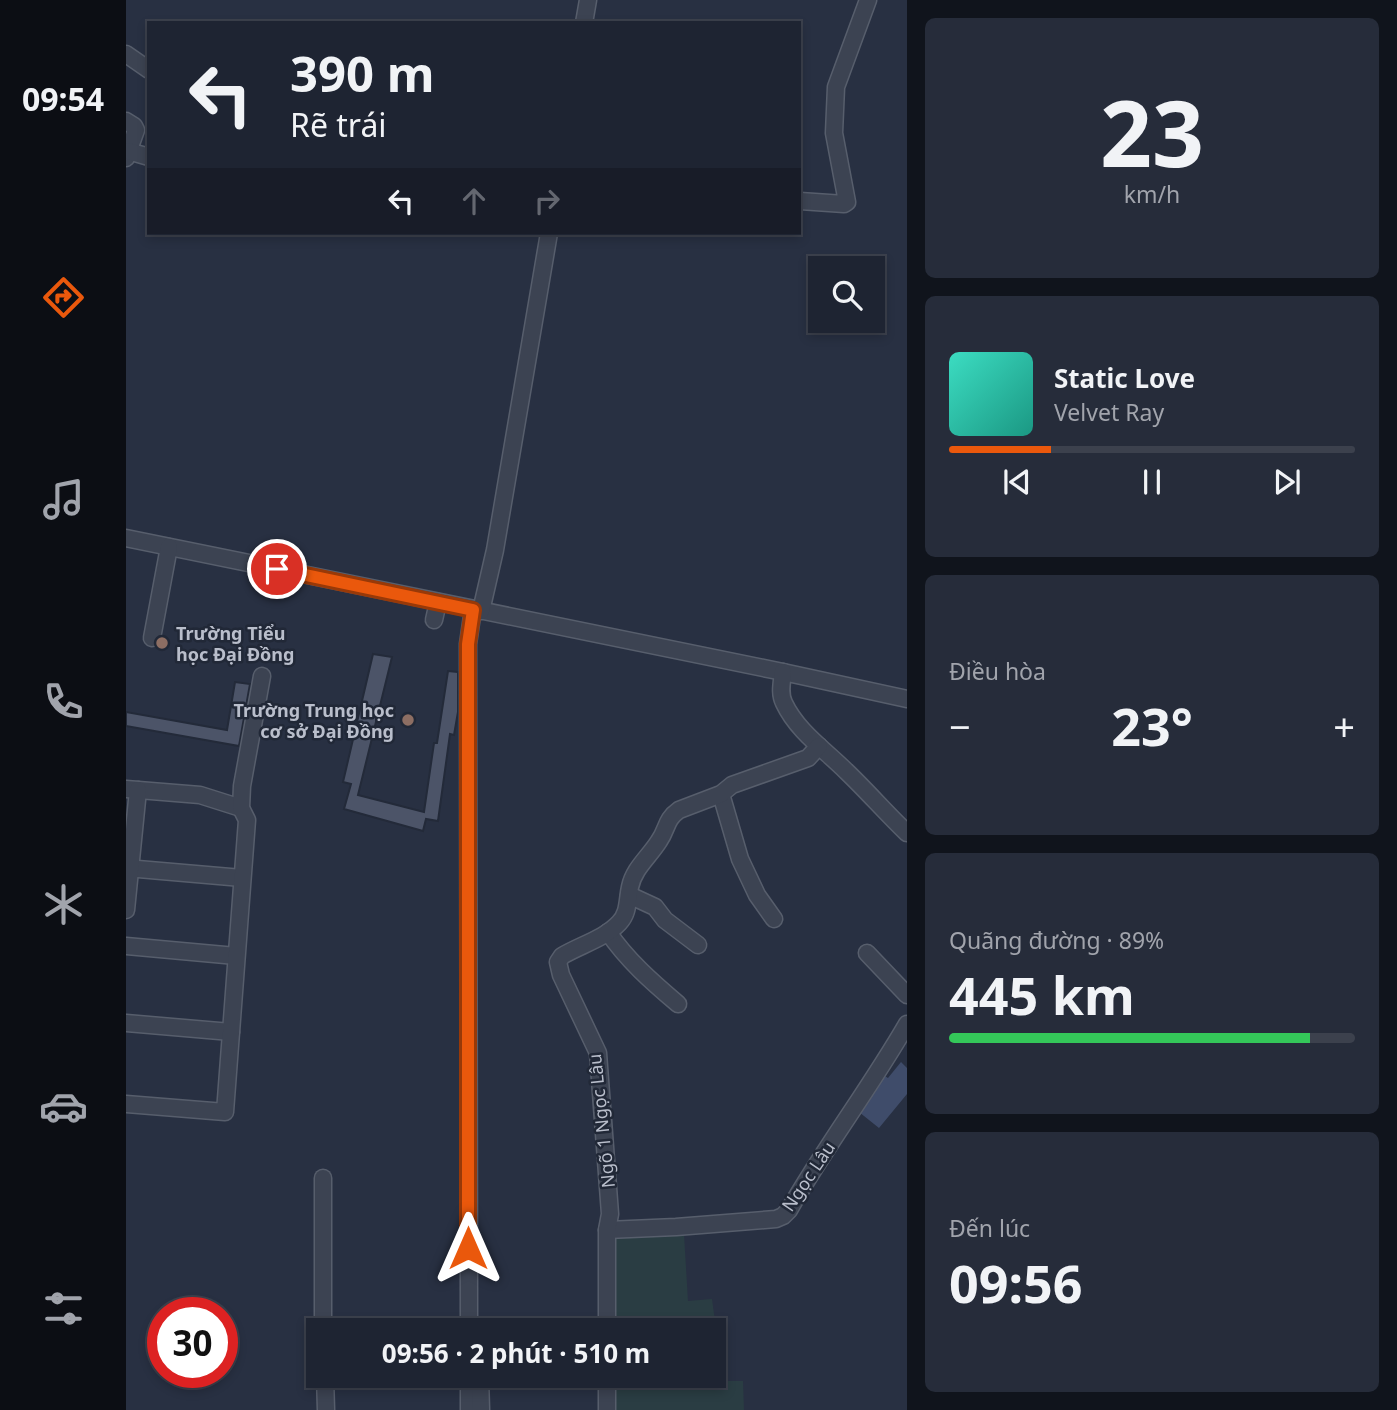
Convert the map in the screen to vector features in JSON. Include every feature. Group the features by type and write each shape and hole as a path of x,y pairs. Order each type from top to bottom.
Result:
{"street":[{"path":"584,21 588,0"},
{"path":"801,201 845,204 847,201 834,133 836,87 868,0"},
{"path":"126,54 147,68"},
{"path":"126,121 136,129 127,155 147,156"},
{"path":"469,1318 468,644 495,550 549,235"},
{"path":"126,538 907,699"},
{"path":"152,638 169,547"},
{"path":"434,620 438,602"},
{"path":"783,672 781,693 785,706 794,719 907,832"},
{"path":"126,1104 225,1112 247,820 241,808 242,786 262,676"},
{"name":"Ngõ 1 Ngọc Lâu","path":"607,1230 610,1214 598,1053 561,975 558,962 568,952 608,932 620,922 625,914 636,870 662,838 668,819 679,810 721,794 732,785 808,758 819,746"},
{"path":"126,910 132,789 200,795 241,808"},
{"path":"721,794 740,859 774,919"},
{"path":"129,868 242,878"},
{"path":"629,895 655,906 666,921 698,945"},
{"path":"608,932 655,985 678,1004"},
{"path":"126,947 236,956"},
{"path":"867,953 907,995"},
{"path":"126,1023 231,1032"},
{"name":"Ngọc Lâu","path":"607,1230 676,1227 776,1219 783,1216 907,1024"},
{"path":"323,1178 323,1318"},
{"path":"607,1230 607,1318"},
{"path":"325,1388 326,1410"},
{"path":"469,1388 469,1410"},
{"path":"480,1388 481,1410"},
{"path":"607,1388 607,1410"}],"shaded area":[{"path":"684,1234 688,1301 712,1299 715,1318 613,1318 613,1239"},
{"path":"726,1381 743,1381 744,1410 614,1410 614,1388 726,1388"}],"water":[{"path":"901,1062 907,1068 907,1094 879,1128 859,1112 883,1075 888,1078"}],"building":[{"path":"373,654 392,657 358,795 424,812 448,671 458,672 458,712 454,735 450,734 438,821 426,819 423,831 344,809 351,784 343,782"},
{"path":"235,682 250,684 239,746 126,726 126,712 227,730"}],"place":[{"name":"Trường Tiểu học Đại Đồng","path":"162,643"},
{"name":"Trường Trung học cơ sở Đại Đồng","path":"408,720"}],"route":[{"path":"277,569 473,610 468,644 468,1248"}]}
